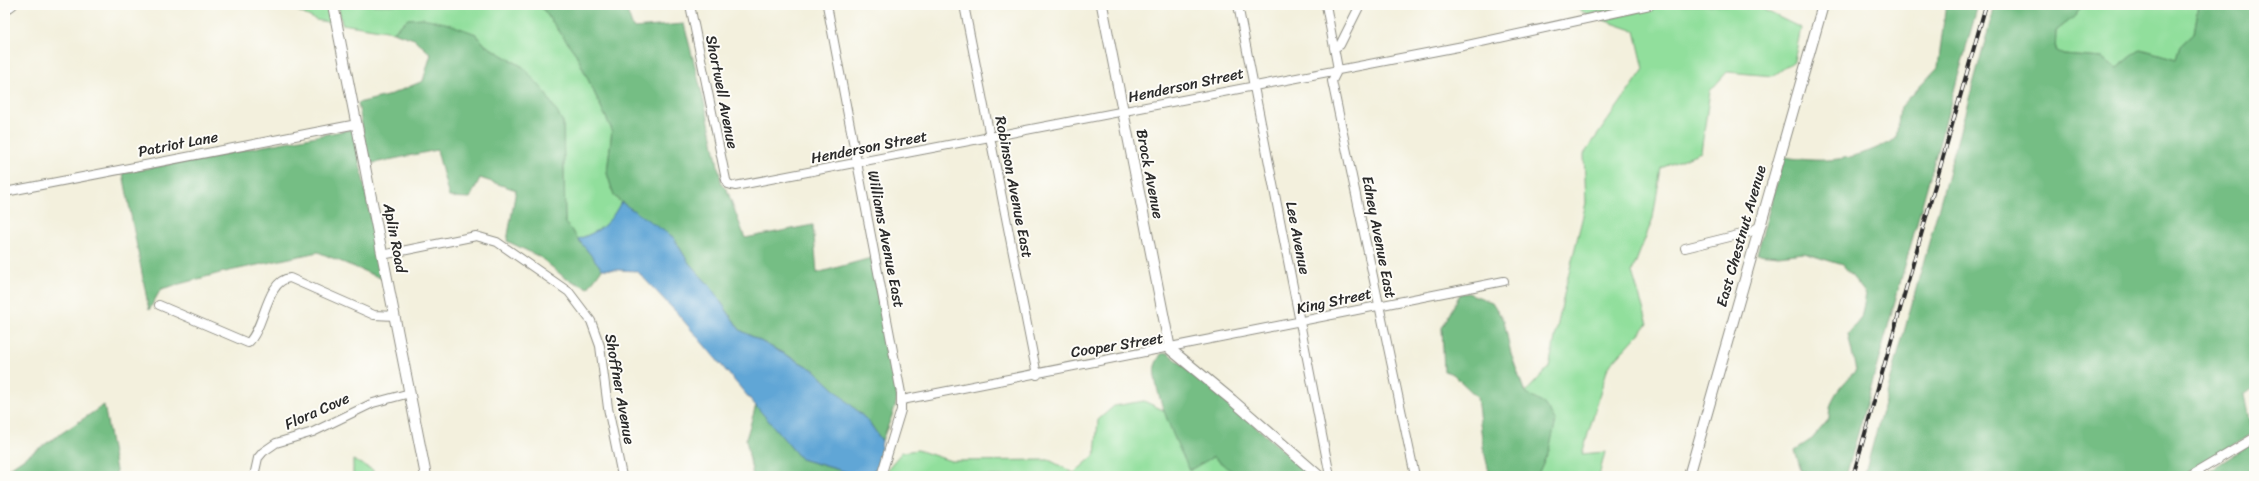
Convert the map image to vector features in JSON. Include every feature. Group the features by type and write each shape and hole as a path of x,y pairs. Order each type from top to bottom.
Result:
{"street":[{"path":"5,11 13,5"},
{"name":"Aplin Road","path":"333,5 426,476"},
{"name":"Shortwell Avenue","path":"690,5 717,143 728,184"},
{"name":"Williams Avenue East","path":"827,5 902,400 901,410 881,476"},
{"name":"Robinson Avenue East","path":"964,5 1037,374"},
{"name":"Brock Avenue","path":"1102,5 1170,349"},
{"name":"Lee Avenue","path":"1238,5 1330,476"},
{"name":"Edney Avenue East","path":"1326,5 1338,69 1332,81 1415,476"},
{"path":"1334,48 1340,45 1360,5"},
{"name":"Henderson Street","path":"728,184 740,186 991,138 1254,85 1545,29 1650,5"},
{"name":"East Chestnut Avenue","path":"1689,476 1823,5"},
{"name":"Patriot Lane","path":"5,192 357,124"},
{"path":"1685,248 1750,232 1760,226"},
{"name":"Shoffner Avenue","path":"382,255 469,236 488,239 497,242 566,290 579,303 591,321 600,346 608,408 622,476"},
{"path":"159,305 248,343 256,335 275,286 284,278 290,278 374,314 395,316"},
{"name":"King Street","path":"1170,349 1378,305 1504,281"},
{"name":"Cooper Street","path":"902,400 1170,349 1232,400 1319,476"},
{"name":"Flora Cove","path":"254,476 258,458 263,452 276,443 313,432 373,403 410,393"},
{"path":"2190,476 2254,438"}],"green space":[{"path":"286,5 329,5 332,23 316,20"},
{"path":"338,5 540,5 576,54 612,130 607,173 614,196 621,202 613,216 609,221 593,233 578,239 565,222 563,122 523,67 485,45 476,34 408,19 393,32 342,24"},
{"path":"540,5 625,5 633,28 684,24 707,113 722,185 727,190 745,238 813,225 817,273 871,258 897,397 897,401 882,441 869,422 814,370 740,330 710,286 689,263 673,237 634,212 614,196 607,173 612,130 576,54"},
{"path":"1570,5 1630,5 1589,15"},
{"path":"1667,5 1762,5 1764,10 1801,28 1794,61 1773,76 1727,72 1710,91 1701,152 1661,168 1653,218 1632,272 1648,324 1608,367 1582,454 1605,452 1599,476 1537,476 1549,450 1525,393 1549,367 1566,285 1586,203 1584,154 1644,69 1635,31 1603,20"},
{"path":"1948,5 1978,5 1846,476 1821,476 1801,471 1795,450 1812,439 1829,419 1831,404 1837,392 1856,370 1848,334 1861,318 1866,294 1843,265 1804,253 1778,256 1757,254 1784,157 1815,160 1842,158 1868,152 1896,139 1900,108 1938,67 1945,11"},
{"path":"1995,5 2083,5 2074,17 2056,31 2055,50 2063,55 2102,58 2117,68 2141,49 2176,59 2180,46 2194,33 2199,5 2254,5 2254,388 2244,395 2252,434 2181,476 1864,476"},
{"path":"2083,5 2199,5 2194,33 2180,46 2176,59 2141,49 2117,68 2102,58 2063,55 2055,50 2056,31 2074,17"},
{"path":"423,18 449,24 476,34 485,45 523,67 544,91 563,122 565,222 602,269 588,288 565,278 540,257 507,241 516,190 480,178 470,198 449,197 437,150 369,164 358,103 387,96 423,81 431,54 414,39 393,32 408,19"},
{"path":"353,129 383,279 318,252 220,273 161,289 149,310 123,173"},
{"path":"1468,293 1492,302 1504,321 1511,354 1525,393 1544,404 1556,421 1549,450 1537,476 1490,476 1483,447 1477,397 1453,374 1444,371 1442,328 1460,294"},
{"path":"1168,353 1229,403 1312,476 1238,476 1213,457 1190,470 1179,449 1161,403 1157,388 1155,366 1161,354"},
{"path":"1144,401 1165,411 1167,419 1238,476 886,476 889,467 902,452 918,450 951,461 1049,460 1074,473 1095,455 1098,420 1114,406"},
{"path":"104,405 117,476 5,476 5,471"},
{"path":"756,405 801,459 857,475 878,468 876,476 753,476 746,439"},
{"path":"2254,442 2254,476 2199,476 2207,472"},
{"path":"353,460 373,470 373,476 353,476"}],"water":[{"path":"621,202 673,237 689,263 710,286 740,330 814,370 869,422 882,441 878,469 857,475 801,459 677,313 637,271 602,269 578,239 593,233 609,221"}],"railway":[{"path":"1853,476 1986,5"}]}
